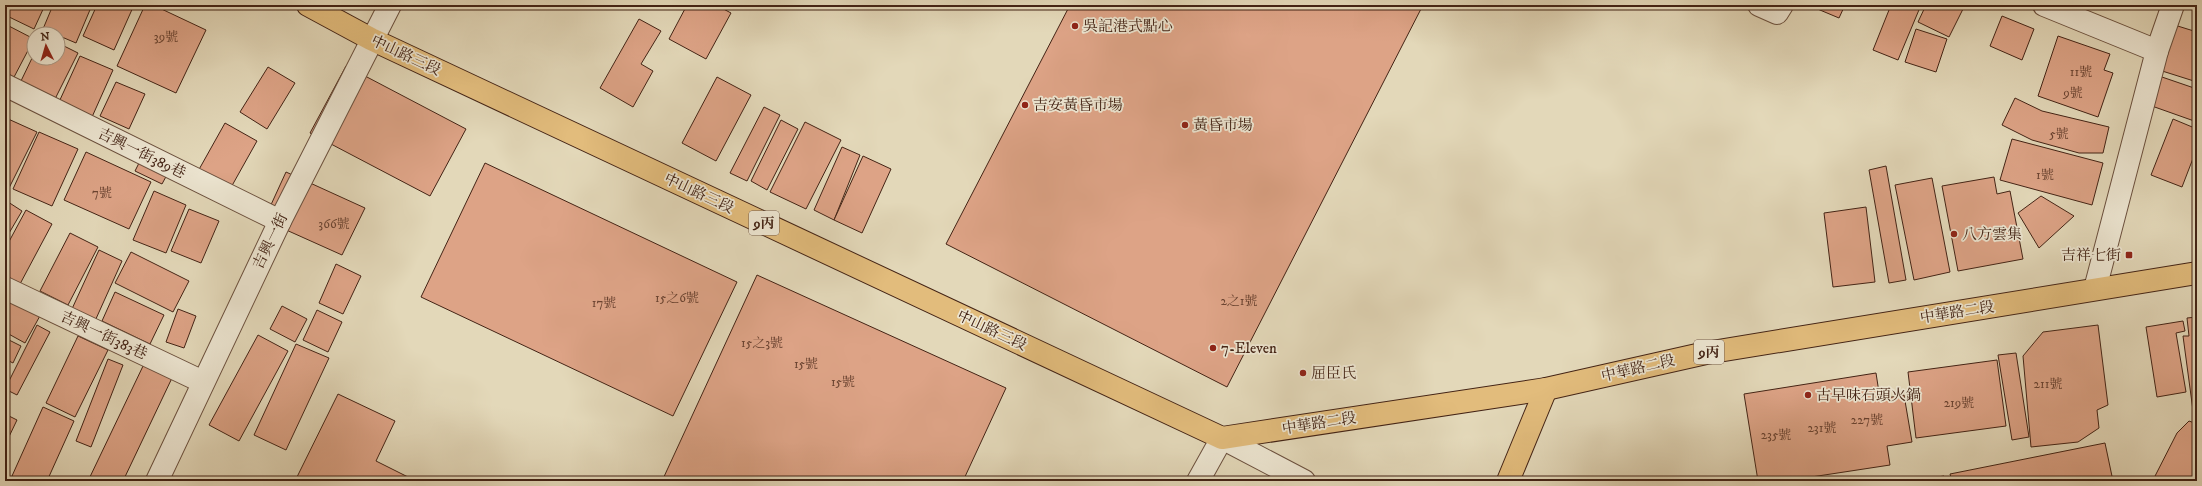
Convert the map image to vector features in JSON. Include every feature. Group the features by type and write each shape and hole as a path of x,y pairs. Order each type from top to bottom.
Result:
{"main road":[{"name":"中山路三段","path":"308,5 371,39 1222,438"},
{"name":"中華路二段","path":"1222,438 1546,389 1706,353 2197,273"},
{"path":"1508,481 1546,389"}],"street":[{"name":"吉興一街","path":"157,481 280,221 371,39 390,5"},
{"path":"2044,5 2157,51"},
{"path":"2095,289 2157,51 2173,5"},
{"name":"吉興一街389巷","path":"5,85 280,221"},
{"name":"吉興一街383巷","path":"5,288 203,382"},
{"path":"1198,481 1222,438 1304,481"}],"building":[{"path":"5,5 45,5 35,26 28,26 5,15"},
{"path":"53,5 92,5 76,43 66,39 66,26 44,26"},
{"path":"97,5 134,5 114,50 83,36"},
{"path":"145,5 153,5 206,30 176,93 117,66"},
{"path":"687,5 716,5 731,13 706,59 669,39"},
{"name":"黃昏市場","path":"1070,5 1423,5 1227,387 946,244"},
{"path":"1808,5 1845,5 1839,18"},
{"path":"1845,5 1856,5 1854,9"},
{"path":"1891,5 1921,5 1898,60 1873,50"},
{"path":"1926,5 1965,5 1949,37 1918,22"},
{"path":"2002,16 2034,29 2022,60 1990,46"},
{"path":"639,19 661,31 641,64 653,71 633,107 600,88"},
{"path":"2168,23 2197,32 2197,82 2159,70"},
{"path":"5,24 26,35 26,54 13,79 5,75"},
{"path":"1916,29 1947,39 1936,72 1905,62"},
{"path":"2058,36 2110,54 2104,70 2113,73 2098,117 2038,96"},
{"path":"66,47 78,53 55,99 20,83 28,66 66,66"},
{"path":"80,56 113,70 92,117 59,102"},
{"path":"346,66 466,129 430,196 310,133"},
{"path":"268,67 295,83 267,129 240,112"},
{"path":"2159,76 2197,89 2197,122 2149,105"},
{"path":"717,77 751,95 716,161 682,143"},
{"path":"116,82 145,94 129,129 100,116"},
{"path":"2015,98 2042,111 2109,127 2103,153 2079,153 2032,140 2002,125"},
{"path":"764,107 780,115 747,181 730,173"},
{"path":"6,118 37,132 8,190 5,189"},
{"path":"2173,119 2197,129 2197,148 2182,187 2151,175"},
{"path":"781,120 798,129 767,190 751,181"},
{"path":"805,122 841,140 806,209 770,192"},
{"path":"225,123 257,141 229,191 197,173"},
{"path":"39,132 78,149 52,206 13,189"},
{"path":"2012,139 2103,163 2092,205 2000,180"},
{"path":"842,147 860,155 834,220 814,210"},
{"path":"86,152 151,182 129,229 64,200"},
{"path":"863,156 891,169 862,233 834,220"},
{"path":"142,157 169,171 162,184 135,171"},
{"path":"485,163 737,282 673,416 421,297"},
{"path":"1886,166 1906,280 1889,283 1869,170"},
{"path":"286,172 365,208 342,255 264,220"},
{"path":"1994,177 1997,194 2010,191 2023,259 1958,271 1942,186"},
{"path":"1932,178 1950,272 1914,280 1895,185"},
{"path":"154,191 186,205 166,253 133,240"},
{"path":"2041,196 2074,216 2039,248 2018,213"},
{"path":"5,200 22,211 5,240"},
{"path":"1866,207 1875,282 1833,287 1824,213"},
{"path":"189,209 219,221 201,263 171,251"},
{"path":"26,210 52,224 20,284 5,276 5,249"},
{"path":"70,233 98,247 68,305 40,291"},
{"path":"99,250 122,261 95,321 71,311"},
{"path":"131,252 189,281 173,312 115,283"},
{"path":"336,264 361,276 343,314 319,303"},
{"path":"757,275 1006,388 963,481 662,481"},
{"path":"115,292 164,315 150,344 102,321"},
{"path":"5,294 41,314 25,343 5,332"},
{"path":"282,306 307,319 295,342 270,329"},
{"path":"178,309 196,316 184,348 166,342"},
{"path":"317,310 342,322 328,352 303,340"},
{"path":"2197,317 2197,420 2194,418 2183,336 2189,336 2187,318"},
{"path":"2183,321 2185,331 2176,333 2186,392 2157,397 2146,327"},
{"path":"37,325 50,332 17,395 5,389"},
{"path":"2098,325 2108,405 2097,410 2099,428 2078,442 2031,447 2023,356 2043,332"},
{"path":"258,335 288,351 239,441 209,425"},
{"path":"78,336 108,350 75,417 46,403"},
{"path":"5,338 21,346 13,363 5,359"},
{"path":"296,344 329,358 286,450 254,435"},
{"path":"2016,353 2029,437 2012,440 1998,355"},
{"path":"108,359 123,365 91,447 76,441"},
{"path":"1997,360 2006,426 1916,438 1908,372"},
{"path":"144,364 172,378 123,481 88,481"},
{"path":"1876,373 1880,399 1904,395 1912,442 1887,446 1890,465 1785,481 1758,481 1744,394"},
{"path":"338,394 395,421 376,461 416,481 295,481"},
{"path":"43,407 74,421 47,481 24,481 12,476"},
{"path":"5,414 17,420 5,445"},
{"path":"2189,421 2197,424 2197,481 2153,480 2177,433"},
{"path":"2105,443 2113,481 1952,481 1950,474"},
{"path":"1944,476 1945,481 1910,481"}],"place":[{"name":"吳記港式點心","path":"1075,26"},
{"name":"吉安黃昏市場","path":"1025,105"},
{"name":"黃昏市場","path":"1185,125"},
{"name":"八方雲集","path":"1954,234"},
{"name":"吉祥七街","path":"2129,255"},
{"name":"7-Eleven","path":"1213,348"},
{"name":"屈臣氏","path":"1303,373"},
{"name":"古早味石頭火鍋","path":"1808,395"}]}
